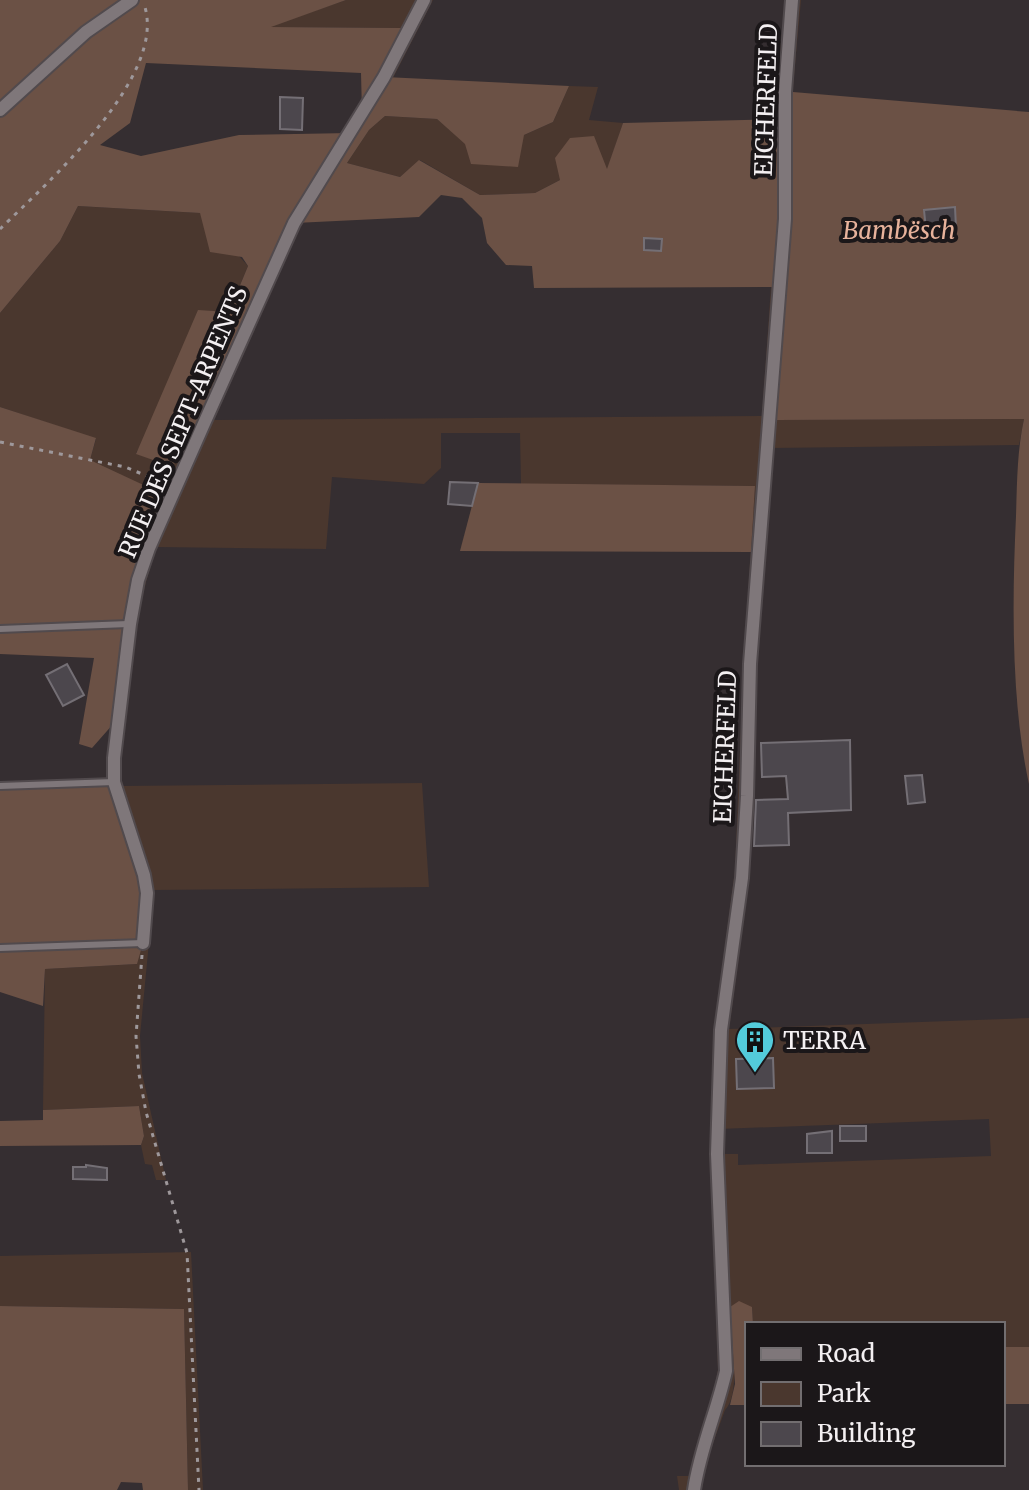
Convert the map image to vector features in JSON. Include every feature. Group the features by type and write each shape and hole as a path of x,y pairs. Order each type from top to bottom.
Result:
{"street":[{"path":"0,110 86,32 132,0"},
{"name":"RUE DES SEPT-ARPENTS","path":"143,943 147,893 144,875 114,782 114,758 130,624 142,569 294,223 384,77 424,0"},
{"name":"EICHERFELD","path":"694,1490 696,1473 726,1371 717,1154 721,1030 742,878 749,667 785,219 785,92 792,0"}],"lane":[{"path":"0,629 130,624"},
{"path":"0,786 114,782"},
{"path":"0,948 143,943"}],"path":[{"path":"0,229 115,108 141,58 145,43 146,10 143,0"},
{"path":"0,442 179,481"},
{"path":"143,943 136,1036 139,1074 153,1139 187,1253 199,1490"}],"green space":[{"name":"Bambësch","path":"0,0 346,0 271,27 402,28 385,77 569,86 553,122 524,135 518,167 471,164 465,144 437,119 385,116 369,130 347,163 400,177 419,160 480,195 535,193 560,180 555,158 570,138 594,136 607,169 623,123 790,119 793,92 1029,112 1029,784 1019,720 1014,617 1018,468 1024,419 775,420 784,287 534,288 532,266 506,265 487,243 482,218 462,198 441,195 419,217 295,223 183,458 170,466 136,454 198,310 229,312 248,266 242,257 210,252 200,213 78,206 60,241 0,313","holes":["146,63 361,73 362,113 350,133 239,135 141,156 100,145 130,123"]},
{"path":"346,0 433,0 393,78 384,77 401,28 268,27"},
{"path":"786,0 801,0 790,119 780,119 779,58"},
{"path":"569,86 598,87 589,120 623,123 607,171 560,180 535,193 480,195 420,160 400,177 347,163 369,130 385,116 437,119 466,144 524,135 553,122"},
{"path":"78,206 200,213 248,266 229,312 136,453 170,466 294,223 302,223 214,420 762,416 771,287 785,287 775,420 1024,419 1019,445 772,448 742,878 749,879 729,1029 1029,1018 1029,1347 1005,1347 1005,1322 753,1322 752,1307 730,1307 734,1376 730,1401 709,1454 701,1490 679,1490 677,1476 689,1476 711,1405 718,1370 710,1145 714,1030 735,870 755,486 521,484 520,433 441,433 441,468 424,484 332,477 326,549 157,547 142,599 133,651 122,736 121,786 422,783 429,887 154,890 140,1036 142,1073 166,1180 156,1180 152,1165 145,1164 139,1106 43,1110 45,969 137,964 114,783 114,723 90,460 96,439 0,407 0,313 60,241","holes":["989,1119 991,1156 738,1165 738,1154 718,1154 718,1129"]},
{"path":"0,407 96,438 90,460 167,496 144,545 114,723 92,748 79,744 94,658 0,654"},
{"path":"478,483 755,486 751,552 460,551"},
{"path":"114,782 144,875 143,943 137,964 45,969 43,1006 0,992 0,786"},
{"path":"139,1106 144,1136 141,1145 0,1146 0,1121 43,1120 43,1110"},
{"path":"191,1252 203,1490 188,1490 184,1309 0,1306 0,1256"},
{"path":"739,1301 752,1307 753,1322 745,1322 745,1405 730,1405 735,1384 730,1307"},
{"path":"0,1306 184,1309 188,1490 143,1490 142,1483 121,1482 117,1490 0,1490"},
{"path":"1005,1347 1029,1347 1029,1404 1005,1404"}],"building":[{"path":"280,97 303,98 302,130 280,129"},
{"path":"955,207 956,228 926,230 924,210"},
{"path":"644,238 662,239 661,251 644,250"},
{"path":"450,482 478,483 472,506 448,504"},
{"path":"67,664 84,695 63,706 46,675"},
{"path":"850,740 851,810 788,813 789,845 754,846 756,800 788,799 786,776 762,777 761,743"},
{"path":"922,775 925,802 908,804 905,776"},
{"name":"TERRA","path":"773,1058 774,1088 737,1089 736,1059"},
{"path":"840,1126 866,1126 866,1141 840,1141"},
{"path":"832,1131 832,1153 807,1153 807,1134"},
{"path":"73,1167 107,1168 107,1180 73,1179"}],"place":[{"name":"TERRA","path":"755,1074"}]}
